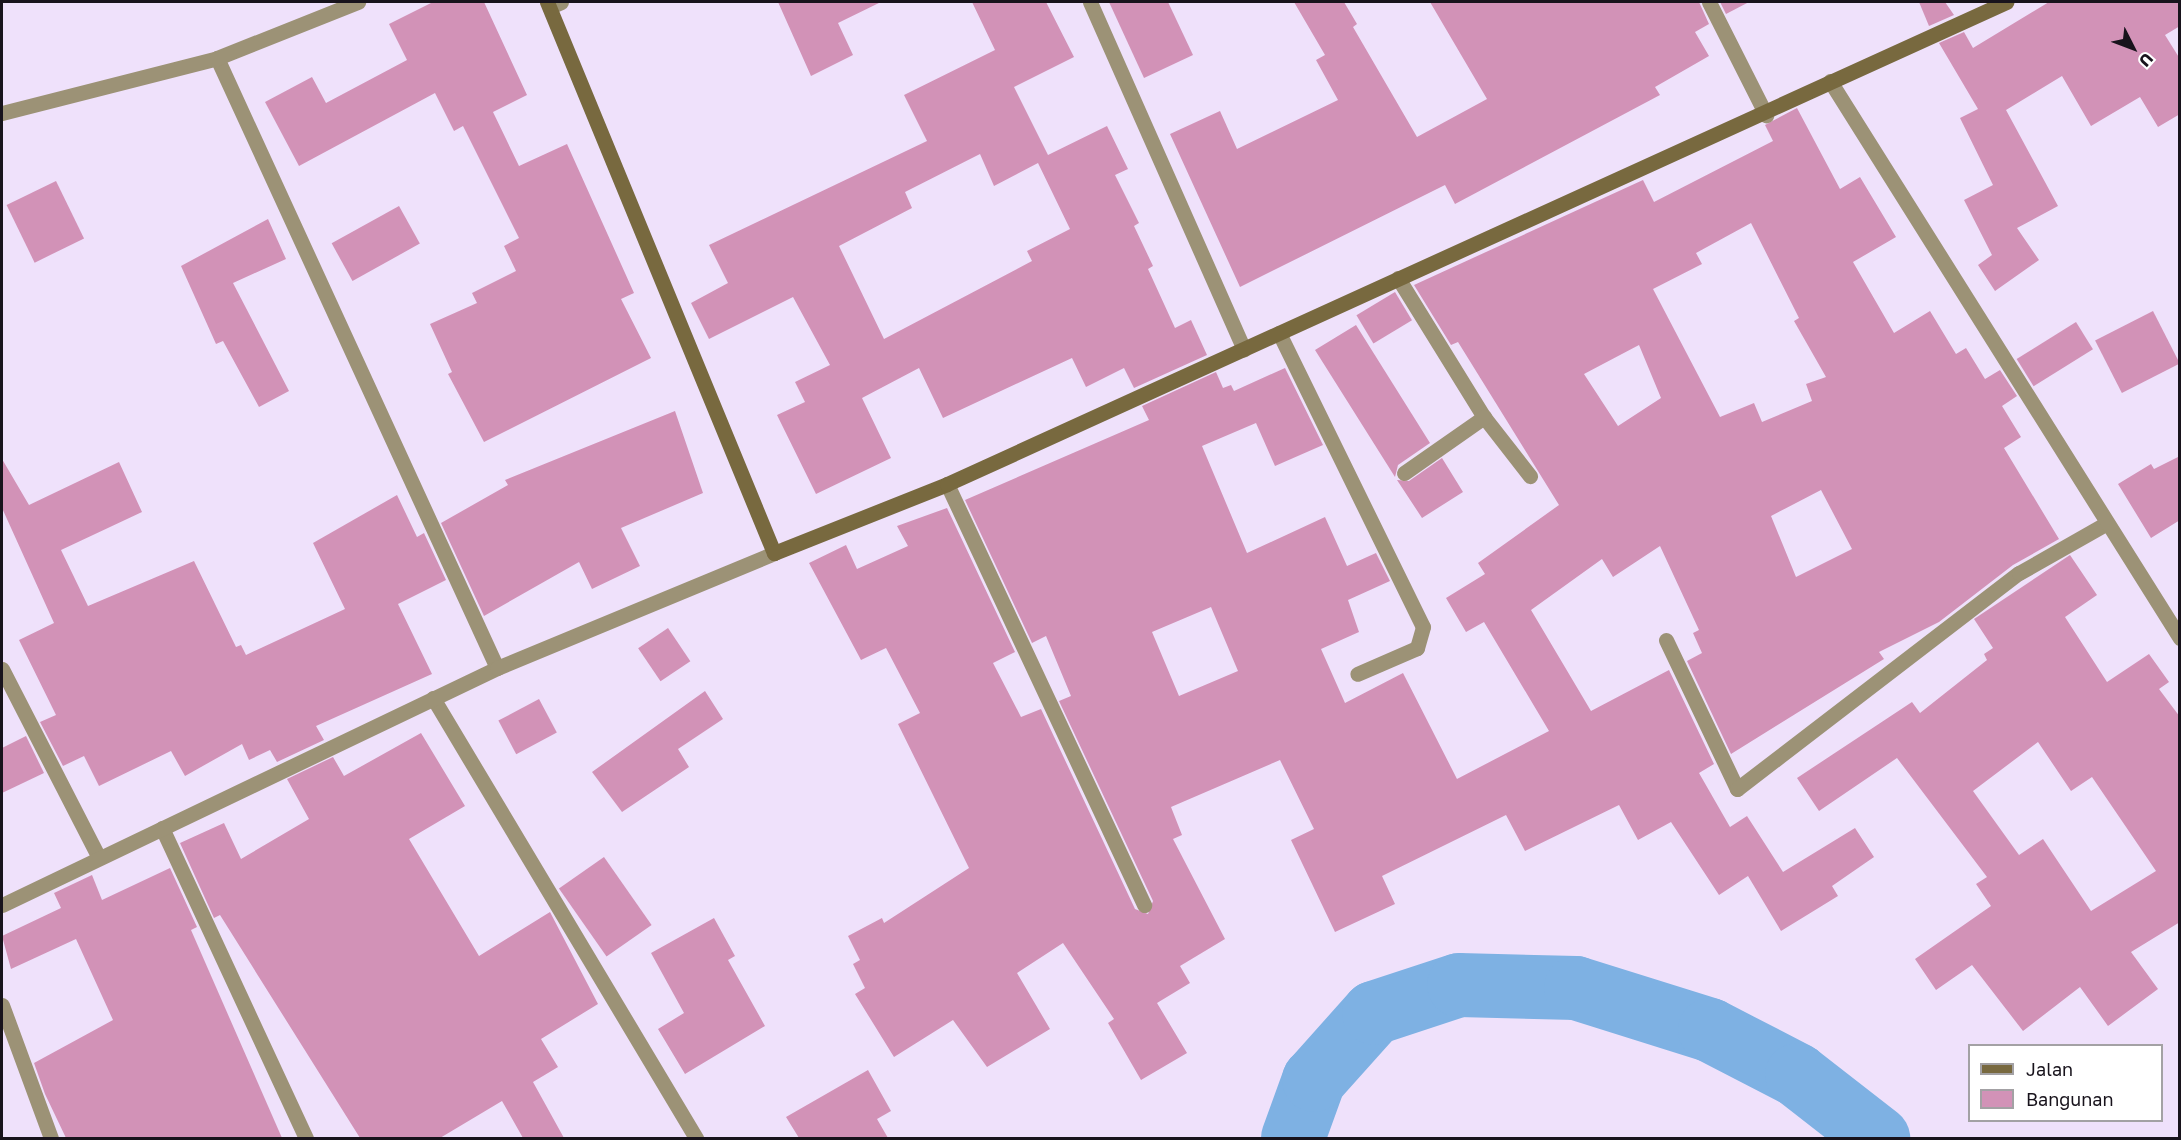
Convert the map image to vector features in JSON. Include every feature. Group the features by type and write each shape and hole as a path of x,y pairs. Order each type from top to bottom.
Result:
{"main road":[{"path":"553,3 774,553 947,484 1398,278 1766,115 1830,81 2006,2"}],"street":[{"path":"2,113 218,58 321,9 358,2"},
{"path":"1090,2 1244,349"},
{"path":"1709,2 1766,115"},
{"path":"218,58 497,668"},
{"path":"1830,81 2179,635"},
{"path":"1398,278 1484,417 1530,476"},
{"path":"1279,333 1423,627 1417,648 1357,674"},
{"path":"1404,473 1484,417"},
{"path":"947,484 1144,905"},
{"path":"1666,640 1737,789 2019,573 2107,523"},
{"path":"2,905 497,668 774,553"},
{"path":"2,669 99,858"},
{"path":"433,698 696,1138"},
{"path":"162,828 306,1138"},
{"path":"2,1005 51,1138"}],"building":[{"path":"433,2 484,2 527,95 493,112 519,166 567,144 634,293 621,299 651,358 484,442 448,374 452,372 430,324 477,303 472,293 516,271 504,246 519,238 463,126 454,131 435,93 299,166 265,102 312,77 326,103 407,60 389,24"},
{"path":"778,2 881,2 838,23 853,55 811,76"},
{"path":"972,2 1046,2 1074,57 1014,87 1048,155 1107,126 1128,169 1115,175 1139,223 1134,226 1153,266 1148,269 1175,328 1191,320 1207,355 1134,388 1124,368 1086,387 1072,358 943,418 919,368 862,398 891,458 816,494 777,415 805,402 795,382 830,365 793,297 709,339 691,303 728,283 709,245 927,141 904,95 995,50","holes":["980,154 994,186 1038,163 1070,229 1027,251 1032,261 884,339 839,246 912,208 905,192"]},
{"path":"1109,2 1168,2 1193,55 1144,78"},
{"path":"1294,2 1344,2 1357,24 1353,27 1417,137 1487,99 1430,2 1699,2 1709,24 1695,32 1709,56 1655,87 1660,95 1455,204 1445,185 1240,287 1170,134 1220,111 1237,149 1338,100 1316,60 1325,55"},
{"path":"1720,2 1749,2 1726,14"},
{"path":"1919,2 1945,2 1954,15 1929,26"},
{"path":"2049,2 2180,2 2180,26 2165,35 2180,59 2180,114 2158,127 2140,97 2091,126 2062,76 2006,110 2058,206 2017,228 2039,260 1995,291 1978,265 1992,255 1964,200 1993,185 1960,118 1978,109 1939,43 1964,32 1973,48"},
{"path":"1797,108 1840,189 1860,177 1896,237 1853,262 1894,333 1930,311 1956,354 1966,348 1985,379 2000,370 2017,396 2002,406 2021,437 2004,448 2059,539 2013,565 1939,622 1879,652 1884,659 1731,754 1687,661 1702,653 1693,633 1699,630 1660,546 1613,577 1602,559 1531,610 1591,711 1669,670 1714,764 1699,773 1730,827 1747,816 1783,872 1855,828 1874,857 1832,886 1838,896 1781,931 1748,876 1719,895 1671,822 1638,840 1619,805 1525,851 1506,815 1382,876 1395,904 1335,932 1291,840 1314,829 1280,760 1171,807 1182,835 1173,839 1225,939 1180,966 1190,983 1157,1003 1187,1053 1141,1080 1108,1023 1114,1019 1063,943 1017,973 1050,1029 987,1067 953,1020 894,1057 855,994 865,988 853,964 860,960 848,936 882,918 884,923 969,868 898,724 920,713 886,648 861,660 809,563 846,545 857,569 908,546 897,526 947,508 1015,652 993,663 1021,717 1041,709 1135,909 1148,914 1153,901 1059,701 1071,696 1046,636 1032,643 965,500 1149,420 1142,406 1216,372 1223,388 1231,385 1234,391 1285,368 1323,445 1275,466 1256,423 1202,446 1247,553 1325,517 1347,566 1376,553 1390,581 1348,600 1359,632 1321,649 1345,703 1403,673 1457,779 1549,731 1484,622 1466,632 1446,598 1485,574 1478,563 1559,505 1458,342 1451,345 1414,285 1643,180 1654,202 1773,141 1765,125","holes":["1751,223 1799,318 1794,321 1826,377 1806,384 1812,401 1762,422 1754,403 1720,417 1653,289 1702,264 1696,253","1639,345 1661,398 1618,426 1584,374","1821,490 1852,549 1796,577 1771,516","1211,607 1238,671 1179,696 1152,632"]},
{"path":"56,181 84,239 35,263 7,205"},
{"path":"399,206 420,244 353,281 332,243"},
{"path":"268,219 286,259 233,283 289,391 259,407 223,341 216,344 181,266"},
{"path":"1395,292 1412,320 1373,343 1356,315"},
{"path":"2153,311 2180,364 2122,393 2095,341"},
{"path":"2076,322 2093,349 2034,386 2017,359"},
{"path":"1356,325 1430,443 1398,465 1395,477 1315,350"},
{"path":"675,411 703,493 621,528 640,566 592,589 579,562 484,616 441,523 508,485 505,480"},
{"path":"2180,456 2180,520 2151,538 2118,484 2151,464 2154,469"},
{"path":"1442,458 1463,492 1422,518 1397,480 1409,481"},
{"path":"2,459 29,505 119,462 142,512 61,550 88,606 194,561 236,647 241,645 246,655 345,609 313,543 397,495 417,537 424,533 446,580 398,604 432,674 316,726 324,740 277,762 270,750 249,760 242,744 185,776 171,751 99,786 84,756 63,766 40,722 56,715 19,640 54,623 2,508"},
{"path":"2070,555 2097,595 2065,617 2107,682 2149,654 2169,682 2159,689 2180,717 2180,922 2131,952 2158,989 2108,1026 2080,987 2023,1031 1972,965 1936,990 1915,959 1991,906 1976,884 1987,877 1897,758 1819,811 1797,778 1912,702 1920,713 1987,660 1984,654 1993,648 1974,619","holes":["2038,742 2071,791 2092,777 2156,871 2091,911 2043,839 2019,855 1973,791"]},
{"path":"668,628 690,661 661,681 638,648"},
{"path":"705,691 723,719 678,749 689,767 622,812 592,772"},
{"path":"539,699 557,733 516,754 498,721"},
{"path":"421,733 465,806 409,839 479,956 550,912 598,1004 541,1039 558,1067 533,1082 564,1138 523,1138 502,1101 440,1138 360,1138 220,915 214,918 180,843 224,823 241,859 309,819 287,779 333,757 344,776"},
{"path":"26,736 44,773 2,793 2,748"},
{"path":"604,857 652,925 607,957 559,889"},
{"path":"170,868 197,927 191,930 282,1138 66,1138 45,1094 34,1063 113,1020 76,939 11,969 2,936 61,908 54,893 92,875 102,900"},
{"path":"714,918 735,956 728,960 765,1026 685,1074 658,1029 684,1013 651,953"},
{"path":"868,1070 891,1111 877,1119 888,1138 799,1138 786,1117"}],"waterway":[{"path":"1293,1138 1314,1080 1374,1013 1459,985 1576,988 1710,1030 1797,1075 1878,1138"}]}
